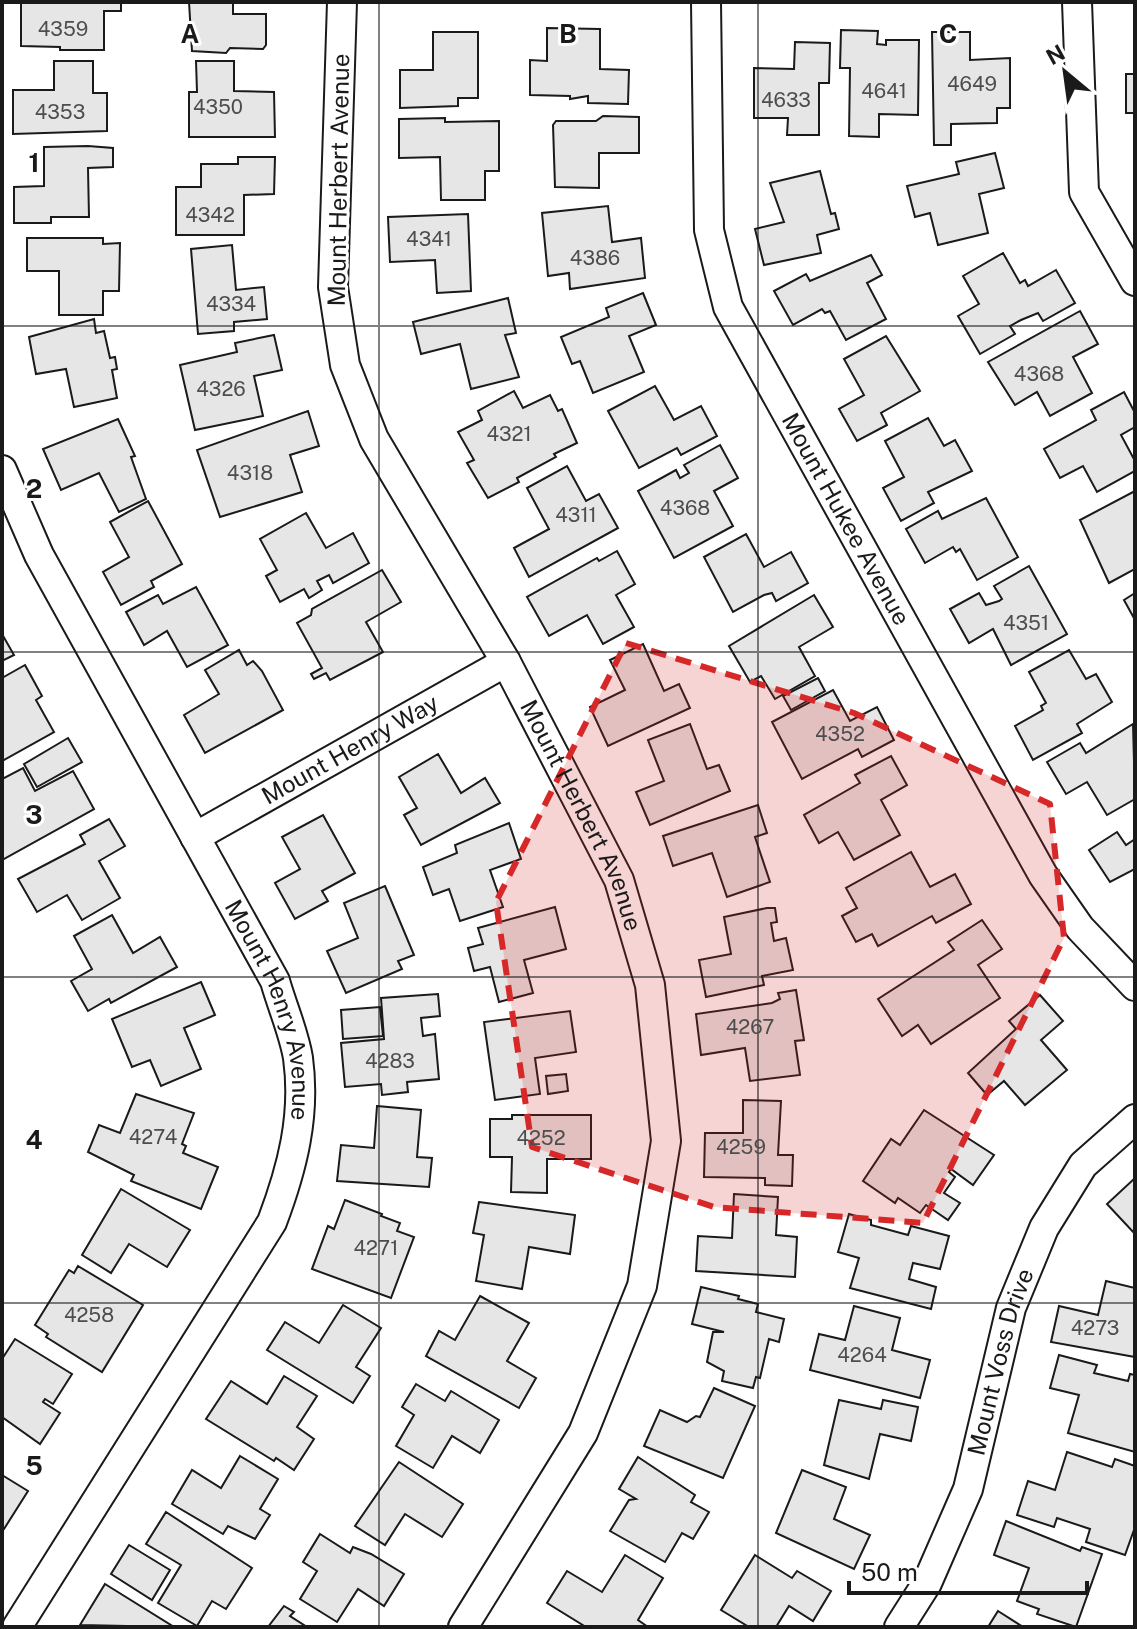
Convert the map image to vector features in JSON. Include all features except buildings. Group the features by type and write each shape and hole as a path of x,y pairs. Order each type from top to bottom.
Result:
{"street":[{"name":"Mount Herbert Avenue","path":"342,2 333,287 345,365 374,439 506,662 619,880 650,985 666,1141 642,1286 583,1433 463,1627"},
{"name":"Mount Hukee Avenue","path":"706,2 709,230 728,307 1043,875 1080,928 1135,986"},
{"path":"1077,2 1084,192 1135,281"},
{"name":"Mount Henry Avenue","path":"2,470 39,555 275,981 298,1058 299,1124 291,1172 272,1222 17,1627"},
{"name":"Mount Henry Way","path":"195,837 506,662"},
{"name":"Mount Voss Drive","path":"899,1627 927,1583 968,1489 1011,1308 1044,1228 1083,1165 1135,1119"}],"highlighted area":[{"path":"626,643 854,713 1050,804 1064,938 923,1223 714,1207 532,1147 496,902"}]}
